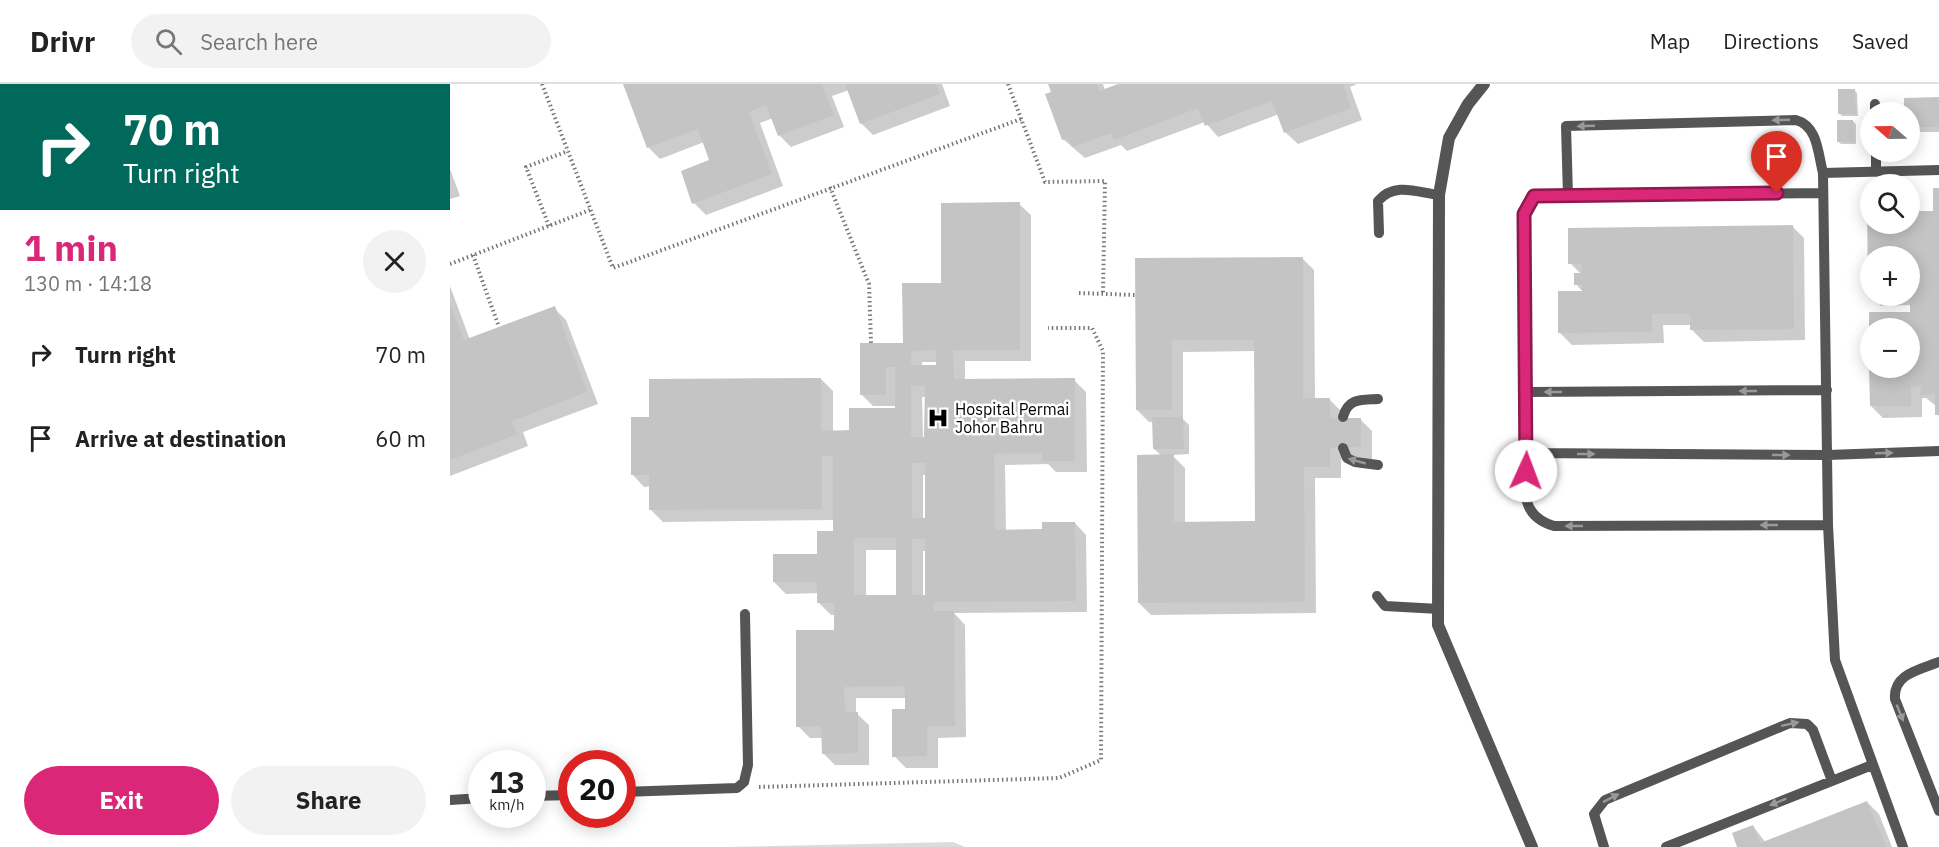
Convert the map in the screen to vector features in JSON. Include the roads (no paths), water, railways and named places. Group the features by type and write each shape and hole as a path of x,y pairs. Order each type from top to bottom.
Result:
{"street":[{"path":"1484,84 1468,104 1449,138 1439,195 1438,626 1532,847"}],"lane":[{"path":"1568,196 1566,126 1796,120 1811,128 1823,173 1828,525 1835,660 1903,847"},
{"path":"1876,162 1876,172"},
{"path":"1823,173 1939,170"},
{"path":"1379,233 1378,201 1386,193 1393,189 1439,195"},
{"path":"1823,193 1534,196 1524,214 1527,392 1525,489 1528,509 1540,522 1554,526 1828,525"},
{"path":"1527,392 1827,390"},
{"path":"1343,417 1346,407 1352,401 1378,399"},
{"path":"1343,448 1347,458 1355,462 1378,465"},
{"path":"1527,453 1828,455 1939,451"},
{"path":"1377,596 1385,606 1439,609"},
{"path":"636,792 737,788 744,782 748,765 745,614"},
{"path":"1939,662 1906,675 1898,681 1894,690 1895,699 1939,811"},
{"path":"1604,847 1594,814 1605,800 1790,723 1807,724 1813,730 1832,781"},
{"path":"1666,847 1872,765"},
{"path":"450,800 468,799"}],"place":[{"name":"Hospital Permai Johor Bahru","path":"938,418"}]}
